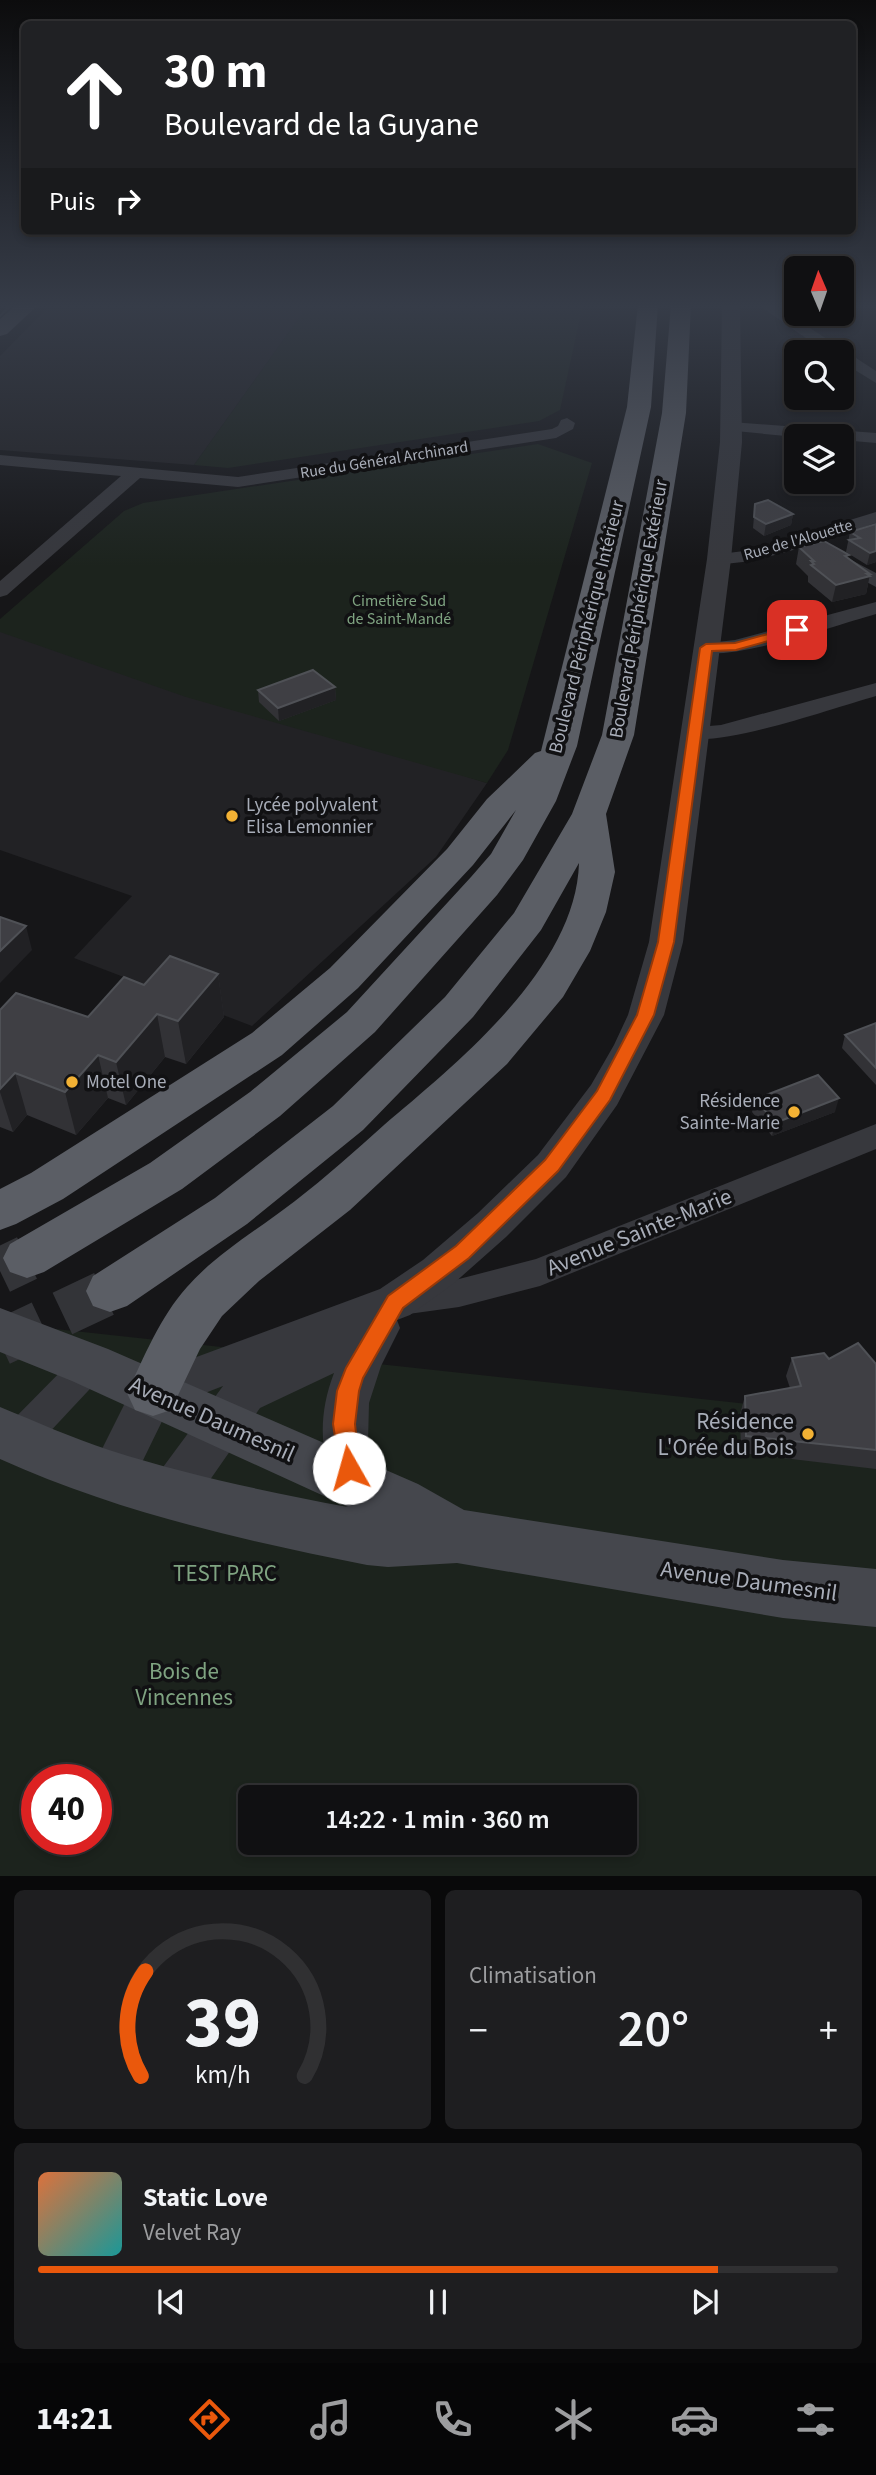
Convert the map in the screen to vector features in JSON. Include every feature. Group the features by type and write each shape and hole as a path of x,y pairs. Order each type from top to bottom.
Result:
{"highway":[{"name":"Boulevard Périphérique Intérieur","path":"27,1258 166,1176 265,1104 361,1022 505,860 539,801 560,746 640,392"},
{"name":"Boulevard Périphérique Extérieur","path":"110,1291 231,1211 348,1118 459,1007 528,922 589,814 618,734 674,413 675,392"},
{"path":"0,1211 47,1186 267,1044 344,978 460,857 499,807 520,789 560,746"},
{"path":"153,1393 189,1322 219,1286 313,1213 422,1118 498,1048 539,1002 567,956 590,904 598,869 589,814"}],"main road":[{"name":"Avenue Daumesnil","path":"0,1330 90,1365 355,1483 399,1503 457,1536"},
{"name":"Avenue Daumesnil","path":"8,1436 111,1477 246,1514 367,1538 388,1540 457,1536 783,1590 876,1598"}],"street":[{"path":"172,1494 244,1394 386,1318 463,1252 552,1166 604,1095 631,1047 646,1015 666,942 719,559 732,427 732,392"},
{"name":"Rue du Général Archinard","path":"198,477 238,482 556,433 565,429 567,423"},
{"path":"732,427 876,438"},
{"path":"0,460 198,477"},
{"path":"0,591 138,471"},
{"name":"Rue de l'Alouette","path":"719,559 754,555 876,517"},
{"path":"806,539 876,581"},
{"path":"706,648 736,646 876,608"},
{"path":"694,733 722,732 876,689"},
{"name":"Avenue Sainte-Marie","path":"386,1318 459,1293 540,1272 876,1136"},
{"path":"111,1477 153,1393 386,1318"},
{"path":"355,1483 345,1449 344,1409 354,1374 386,1318"},
{"path":"8,1436 90,1365"}],"shaded area":[{"path":"0,392 246,392 194,465 0,450"},
{"name":"Lycée polyvalent Elisa Lemonnier","path":"0,631 487,783 436,857 252,1026 74,958 132,896 0,850"}],"green space":[{"path":"246,392 564,392 560,410 539,421 228,468 194,465"},
{"name":"Cimetière Sud de Saint-Mandé","path":"538,444 592,463 508,750 487,783 186,697 0,632 0,619 124,511 143,503"},
{"name":"TEST PARC","path":"0,1323 876,1418 876,1876 0,1876"}],"building":[{"path":"768,500 793,514 766,524 754,517 755,504"},
{"path":"876,524 876,551 870,553 849,540 860,538 850,532"},
{"path":"824,541 849,555 845,556 870,576 836,585 811,565 814,564 811,561 814,561 799,547"},
{"path":"313,670 335,687 278,708 258,690"},
{"path":"0,917 26,926 0,951"},
{"path":"170,956 218,974 178,1021 157,1014 116,1062 98,1055 65,1092 15,1073 0,1089 0,1010 16,993 88,1017 124,977 144,985"},
{"path":"876,1023 876,1068 845,1035"},
{"path":"818,1075 839,1098 775,1123 756,1099"},
{"name":"Résidence L'Orée du Bois","path":"858,1343 876,1364 876,1450 746,1436 745,1396 801,1386 792,1358 824,1353 829,1359"}],"tunnel":[{"path":"0,1271 27,1258"},
{"path":"0,1343 110,1291"}],"place":[{"name":"Lycée polyvalent Elisa Lemonnier","path":"232,816"},
{"name":"Motel One","path":"72,1082"},
{"name":"Résidence Sainte-Marie","path":"794,1112"},
{"name":"Résidence L'Orée du Bois","path":"808,1434"}],"route":[{"path":"349,1468 344,1424 348,1391 376,1333 396,1302 463,1252 552,1166 604,1095 646,1015 666,942 706,648 736,646 797,630"}],"park label":[{"name":"Bois de Vincennes","path":"184,1684"}]}
